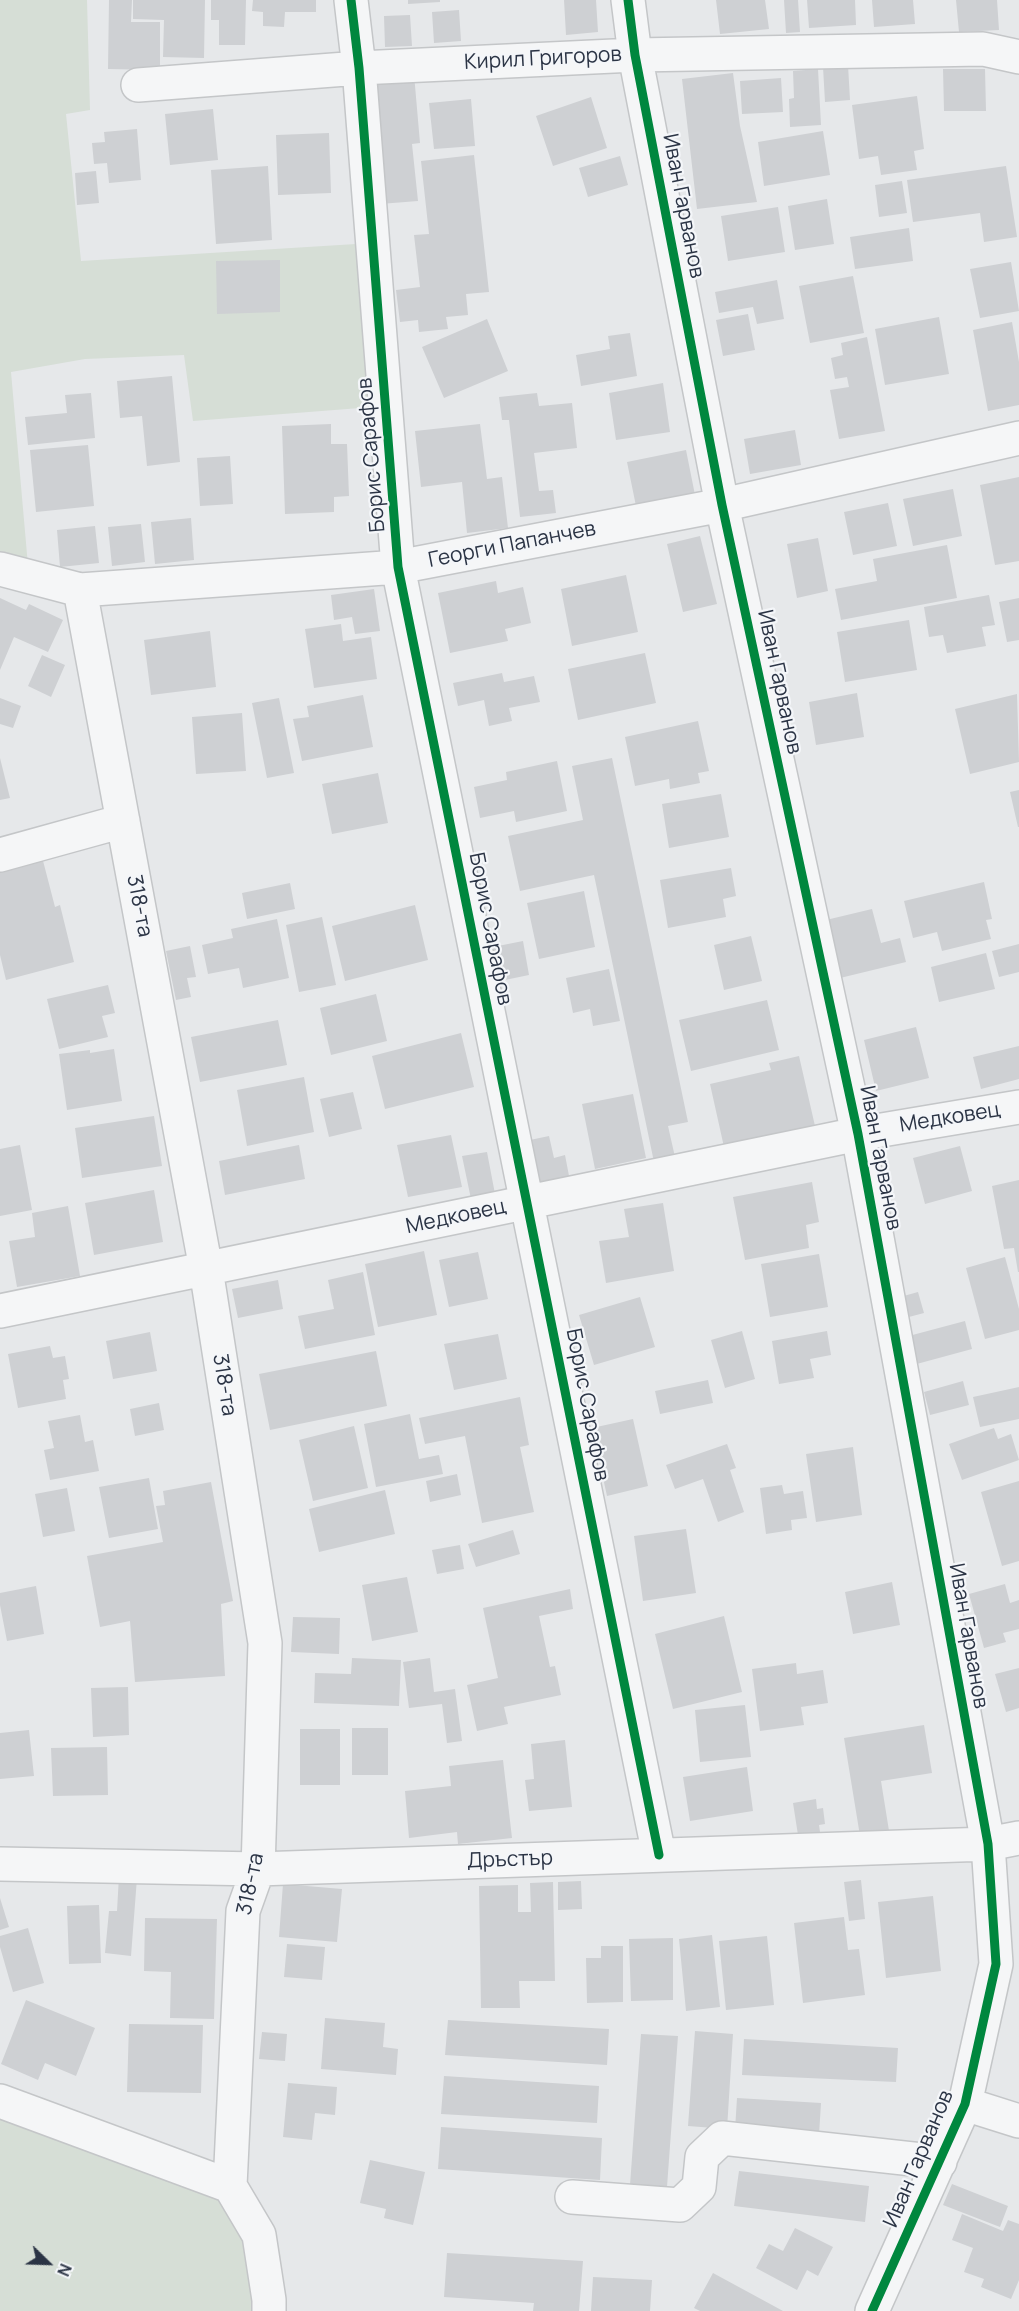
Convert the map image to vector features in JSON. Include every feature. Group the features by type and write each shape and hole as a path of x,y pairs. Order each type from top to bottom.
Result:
{"street":[{"name":"Борис Сарафов","path":"351,0 359,68 398,567 659,1855"},
{"name":"Иван Гарванов","path":"628,0 635,55 722,505 858,1134 1004,1841 996,1964 965,2104 872,2311"},
{"name":"Кирил Григоров","path":"138,85 359,68 635,55 983,49 1018,66"},
{"name":"Георги Папанчев","path":"0,569 80,590 398,567 722,505 1019,438"},
{"name":"318-та","path":"80,590 206,1269 265,1643 258,1869 243,1911 230,2186"},
{"path":"0,855 123,821"},
{"name":"Медковец","path":"0,1311 858,1134 1019,1107"},
{"name":"Дръстър","path":"0,1864 258,1869 1004,1841"},
{"path":"0,2101 230,2186 259,2235 269,2300 268,2311"},
{"path":"965,2104 1019,2121"},
{"path":"572,2197 680,2205 699,2187 702,2157 722,2138 940,2162"}],"shaded area":[{"path":"0,0 87,0 90,110 66,114 81,261 372,243 386,406 193,421 184,355 85,359 11,372 29,577 0,569"},
{"path":"0,2101 230,2186 269,2311 0,2311"}],"building":[{"path":"109,0 132,0 131,22 160,22 160,70 108,69"},
{"path":"133,0 205,0 204,58 163,57 164,20 133,19"},
{"path":"211,0 246,0 245,45 219,45 219,20 211,20"},
{"path":"253,0 316,0 316,12 285,12 284,27 263,26 263,12 252,11"},
{"path":"408,0 440,0 440,2 408,4"},
{"path":"564,0 596,0 598,32 566,35"},
{"path":"716,0 765,0 769,29 720,34"},
{"path":"784,0 798,0 800,32 786,33"},
{"path":"807,0 855,0 856,25 809,28"},
{"path":"872,0 913,0 915,24 874,27"},
{"path":"956,0 997,0 999,30 959,32"},
{"path":"459,10 461,41 434,43 432,12"},
{"path":"410,15 412,46 385,47 384,16"},
{"path":"848,65 850,100 825,102 823,67"},
{"path":"818,69 821,125 790,127 789,99 794,98 793,71"},
{"path":"943,69 985,69 986,111 944,111"},
{"path":"733,73 740,126 757,202 697,209 682,79"},
{"path":"414,74 420,143 412,144 418,201 380,204 373,79"},
{"path":"781,78 783,112 742,114 740,81"},
{"path":"917,96 924,149 914,151 917,170 881,175 878,156 859,159 852,105"},
{"path":"591,97 607,148 553,166 536,116"},
{"path":"471,99 475,146 434,149 429,103"},
{"path":"213,109 218,160 170,165 165,114"},
{"path":"137,129 141,180 109,183 107,163 94,164 92,143 105,142 104,132"},
{"path":"823,131 830,175 764,186 758,142"},
{"path":"329,133 331,193 278,195 276,135"},
{"path":"474,155 489,292 466,294 468,315 446,317 448,329 419,332 418,320 400,322 396,290 420,287 414,235 429,234 421,161"},
{"path":"620,156 628,185 588,197 579,168"},
{"path":"268,166 272,240 216,244 211,170"},
{"path":"1006,166 1017,237 984,242 980,213 913,222 907,180"},
{"path":"96,171 99,203 77,205 75,173"},
{"path":"902,181 907,213 879,217 875,185"},
{"path":"827,199 834,244 795,250 788,206"},
{"path":"778,207 785,252 728,261 721,216"},
{"path":"909,228 913,261 855,269 850,237"},
{"path":"280,260 280,312 217,314 216,261"},
{"path":"1011,262 1019,311 980,318 970,269"},
{"path":"853,276 864,333 810,343 799,286"},
{"path":"777,280 784,319 757,324 753,307 719,313 715,292"},
{"path":"748,314 755,350 723,356 716,320"},
{"path":"939,317 949,374 885,385 875,329"},
{"path":"487,319 508,371 444,398 422,347"},
{"path":"1012,322 1019,362 1019,405 988,411 973,330"},
{"path":"630,333 637,376 581,386 576,355 610,349 608,336"},
{"path":"867,337 885,431 839,439 830,390 849,387 847,377 835,379 831,358 843,355 841,343"},
{"path":"172,376 180,462 147,466 142,416 120,418 117,381"},
{"path":"663,383 670,432 616,440 609,393"},
{"path":"91,393 95,438 28,445 25,417 67,413 65,395"},
{"path":"537,393 539,406 572,403 577,448 534,453 539,491 553,490 556,513 520,517 509,420 502,420 499,397"},
{"path":"331,424 331,444 347,444 349,496 334,497 334,512 285,514 282,426"},
{"path":"480,424 487,479 502,477 508,528 467,533 462,482 421,487 415,431"},
{"path":"795,430 801,465 750,474 744,439"},
{"path":"88,445 94,506 36,512 30,450"},
{"path":"686,450 695,495 636,506 627,462"},
{"path":"230,456 233,504 200,506 197,458"},
{"path":"1019,477 1019,561 995,565 980,485"},
{"path":"953,489 962,536 913,546 903,499"},
{"path":"888,503 897,546 853,555 844,512"},
{"path":"191,518 194,560 155,564 151,522"},
{"path":"141,524 145,562 112,566 108,527"},
{"path":"95,526 99,563 60,567 57,530"},
{"path":"700,536 717,604 683,612 667,544"},
{"path":"818,538 828,591 797,598 787,544"},
{"path":"947,545 957,598 841,620 835,589 877,581 873,559"},
{"path":"626,575 638,632 572,646 561,589"},
{"path":"496,581 498,593 523,587 531,623 505,629 508,641 450,653 438,593"},
{"path":"374,589 380,631 355,634 352,617 334,620 331,595"},
{"path":"989,595 995,625 982,627 986,646 947,653 943,635 929,637 924,607"},
{"path":"0,598 26,610 29,604 63,620 48,652 14,637 0,670"},
{"path":"1019,598 1019,640 1007,642 999,602"},
{"path":"909,620 917,670 845,682 837,632"},
{"path":"341,624 343,641 371,637 377,679 314,688 305,629"},
{"path":"210,631 216,687 151,695 144,640"},
{"path":"645,653 656,703 578,720 568,669"},
{"path":"42,655 65,665 51,697 28,686"},
{"path":"502,673 504,682 534,676 540,702 509,708 512,721 489,726 484,700 458,706 453,683"},
{"path":"857,693 864,737 816,745 809,702"},
{"path":"1017,694 1019,762 970,774 955,709"},
{"path":"363,695 373,747 302,761 293,719 309,717 307,706"},
{"path":"0,698 21,706 13,728 0,724"},
{"path":"279,698 294,773 267,778 252,703"},
{"path":"242,713 246,771 196,774 192,717"},
{"path":"698,721 709,771 698,773 700,783 670,789 669,779 635,786 625,737"},
{"path":"0,758 10,798 0,800"},
{"path":"612,758 688,1122 668,1126 675,1157 654,1162 594,875 520,891 508,836 583,820 572,766"},
{"path":"557,761 567,811 516,822 514,811 480,818 474,787 507,780 506,772"},
{"path":"378,773 388,823 332,834 322,784"},
{"path":"1019,790 1019,827 1018,827 1010,792"},
{"path":"721,794 729,837 669,848 662,804"},
{"path":"41,853 55,907 60,905 74,962 6,980 0,955 0,863"},
{"path":"731,868 736,896 723,899 726,917 668,928 660,880"},
{"path":"984,882 992,919 986,920 991,939 942,951 937,932 913,938 904,901"},
{"path":"290,883 295,909 247,919 242,893"},
{"path":"584,891 595,947 539,959 527,903"},
{"path":"415,905 428,960 345,981 332,926"},
{"path":"872,909 881,943 900,938 906,962 840,978 826,920"},
{"path":"322,917 336,985 299,992 286,925"},
{"path":"277,919 289,978 243,988 239,968 208,974 202,945 233,938 231,929"},
{"path":"751,936 762,981 724,990 714,945"},
{"path":"523,941 529,975 500,981 493,947"},
{"path":"1019,944 1019,972 999,977 992,951"},
{"path":"190,946 196,977 187,978 191,997 176,1000 166,951"},
{"path":"986,953 995,989 939,1002 931,967"},
{"path":"609,969 620,1021 593,1026 590,1009 573,1013 566,978"},
{"path":"108,985 115,1013 102,1016 108,1037 59,1049 47,999"},
{"path":"376,994 387,1041 331,1055 320,1008"},
{"path":"767,1000 779,1050 691,1071 679,1020"},
{"path":"278,1020 287,1065 200,1082 191,1037"},
{"path":"916,1027 929,1078 876,1091 864,1040"},
{"path":"461,1033 474,1087 385,1109 372,1056"},
{"path":"1019,1046 1019,1079 981,1089 973,1057"},
{"path":"114,1049 122,1101 67,1110 59,1054 90,1050 90,1053"},
{"path":"799,1056 815,1126 724,1147 710,1084 771,1070 769,1063"},
{"path":"304,1077 314,1132 247,1146 237,1090"},
{"path":"353,1092 362,1129 329,1137 320,1099"},
{"path":"633,1094 646,1158 595,1169 582,1104"},
{"path":"154,1116 162,1166 82,1178 75,1128"},
{"path":"451,1135 462,1187 408,1197 397,1145"},
{"path":"549,1136 554,1158 565,1155 570,1181 540,1187 530,1140"},
{"path":"20,1145 32,1210 0,1216 0,1149"},
{"path":"299,1145 305,1179 225,1195 219,1161"},
{"path":"960,1146 972,1191 925,1204 913,1158"},
{"path":"487,1152 495,1194 471,1199 462,1156"},
{"path":"1019,1180 1018,1272 1014,1248 1004,1249 992,1186"},
{"path":"812,1182 819,1222 806,1225 809,1248 745,1260 733,1197"},
{"path":"154,1190 163,1242 94,1255 85,1203"},
{"path":"663,1203 674,1271 606,1283 599,1241 629,1237 624,1209"},
{"path":"68,1206 80,1276 17,1287 9,1241 35,1237 32,1213"},
{"path":"424,1251 437,1315 378,1327 365,1264"},
{"path":"478,1252 488,1299 449,1307 439,1260"},
{"path":"819,1254 828,1307 770,1317 761,1264"},
{"path":"1005,1257 1019,1309 1019,1330 985,1339 966,1268"},
{"path":"363,1272 375,1335 305,1349 298,1316 334,1309 328,1280"},
{"path":"278,1280 283,1309 238,1318 232,1289"},
{"path":"918,1292 924,1313 905,1318 900,1297"},
{"path":"640,1297 655,1347 594,1365 579,1315"},
{"path":"965,1321 972,1349 913,1365 905,1337"},
{"path":"742,1331 755,1379 725,1388 711,1340"},
{"path":"827,1331 831,1355 810,1359 814,1378 779,1384 772,1341"},
{"path":"150,1332 157,1371 113,1379 106,1341"},
{"path":"498,1334 507,1379 454,1390 444,1344"},
{"path":"50,1346 53,1358 65,1356 69,1379 63,1380 66,1399 18,1408 8,1354"},
{"path":"376,1351 387,1406 270,1430 259,1374"},
{"path":"708,1380 713,1403 660,1414 655,1391"},
{"path":"963,1381 969,1405 930,1415 924,1392"},
{"path":"1019,1387 1019,1419 980,1427 973,1397"},
{"path":"520,1397 529,1445 520,1447 534,1512 482,1523 465,1436 425,1444 419,1418"},
{"path":"159,1403 164,1430 135,1436 130,1409"},
{"path":"410,1414 419,1459 439,1455 443,1474 376,1487 364,1424"},
{"path":"80,1415 85,1442 93,1440 99,1471 50,1480 44,1450 54,1448 48,1421"},
{"path":"633,1419 648,1486 607,1496 592,1428"},
{"path":"354,1426 368,1488 313,1501 299,1440"},
{"path":"994,1428 998,1439 1011,1434 1019,1460 962,1480 949,1444"},
{"path":"727,1444 736,1468 730,1470 744,1512 718,1522 703,1479 675,1489 666,1465"},
{"path":"853,1447 862,1515 816,1522 806,1454"},
{"path":"457,1474 461,1495 430,1502 426,1481"},
{"path":"149,1478 158,1529 109,1538 99,1487"},
{"path":"1019,1481 1019,1561 1002,1566 981,1492"},
{"path":"211,1482 233,1601 221,1604 225,1676 135,1682 130,1621 100,1627 87,1556 163,1542 156,1506 165,1505 163,1491"},
{"path":"782,1485 784,1494 803,1491 807,1518 791,1520 792,1530 766,1534 760,1488"},
{"path":"67,1488 75,1531 43,1537 35,1494"},
{"path":"385,1490 395,1534 319,1552 309,1509"},
{"path":"686,1529 696,1593 643,1601 634,1536"},
{"path":"513,1530 520,1554 476,1567 468,1544"},
{"path":"460,1545 464,1569 437,1574 432,1550"},
{"path":"407,1577 418,1632 372,1641 362,1585"},
{"path":"892,1582 900,1625 853,1634 845,1592"},
{"path":"1005,1584 1010,1603 1019,1600 1019,1629 1003,1633 1006,1642 984,1648 969,1594"},
{"path":"36,1586 44,1634 7,1641 0,1593"},
{"path":"570,1589 573,1609 539,1616 550,1667 555,1666 561,1695 504,1707 508,1724 477,1731 467,1685 498,1678 483,1608"},
{"path":"724,1616 742,1692 673,1709 655,1634"},
{"path":"293,1617 340,1618 339,1654 291,1652"},
{"path":"352,1658 401,1660 399,1706 314,1703 315,1673 351,1674"},
{"path":"430,1658 434,1692 455,1689 462,1741 447,1743 442,1704 409,1708 403,1662"},
{"path":"796,1663 797,1674 823,1670 828,1703 801,1707 804,1725 760,1731 752,1669"},
{"path":"1019,1668 1019,1708 1006,1712 995,1674"},
{"path":"128,1687 129,1735 93,1737 91,1688"},
{"path":"745,1705 751,1757 700,1762 695,1710"},
{"path":"924,1725 932,1773 881,1781 890,1837 861,1842 844,1738"},
{"path":"352,1728 388,1728 388,1775 352,1775"},
{"path":"300,1729 340,1729 340,1785 300,1785"},
{"path":"29,1730 34,1776 0,1779 0,1733"},
{"path":"565,1740 572,1807 529,1811 525,1780 534,1779 531,1744"},
{"path":"107,1747 108,1795 53,1796 51,1748"},
{"path":"503,1760 512,1838 458,1844 457,1832 409,1838 405,1791 451,1786 449,1766"},
{"path":"747,1767 753,1811 690,1821 683,1777"},
{"path":"816,1799 817,1809 823,1808 825,1824 819,1825 820,1832 798,1835 793,1803"},
{"path":"119,1876 137,1878 131,1956 105,1953 109,1911 117,1911"},
{"path":"861,1880 865,1919 849,1921 844,1882"},
{"path":"581,1881 582,1909 558,1910 558,1882"},
{"path":"553,1882 555,1981 519,1981 520,2008 481,2008 479,1886 518,1885 518,1912 531,1912 530,1883"},
{"path":"283,1884 342,1889 337,1942 279,1937"},
{"path":"933,1896 941,1971 886,1978 878,1902"},
{"path":"0,1898 9,1927 0,1930"},
{"path":"99,1905 101,1963 69,1964 67,1906"},
{"path":"844,1917 848,1950 859,1949 865,1995 803,2003 794,1923"},
{"path":"145,1918 217,1919 214,2019 170,2018 171,1972 144,1971"},
{"path":"28,1928 44,1983 13,1992 0,1947 0,1936"},
{"path":"712,1935 720,2007 686,2011 679,1939"},
{"path":"767,1936 774,2005 726,2010 719,1941"},
{"path":"673,1938 673,2000 631,2001 629,1939"},
{"path":"287,1944 325,1947 322,1980 284,1977"},
{"path":"601,1946 623,1946 623,2002 587,2003 586,1958 601,1958"},
{"path":"26,2000 95,2028 76,2076 45,2063 38,2080 1,2064"},
{"path":"325,2018 385,2023 383,2047 398,2049 396,2075 321,2069"},
{"path":"448,2020 609,2029 607,2065 445,2055"},
{"path":"129,2024 203,2025 201,2093 127,2092"},
{"path":"695,2031 733,2034 727,2129 688,2126"},
{"path":"262,2032 287,2034 285,2061 259,2059"},
{"path":"641,2034 678,2036 667,2187 630,2185"},
{"path":"744,2039 898,2048 896,2082 742,2075"},
{"path":"444,2076 599,2086 597,2123 441,2114"},
{"path":"288,2083 337,2087 335,2115 315,2113 312,2140 283,2137"},
{"path":"737,2098 821,2103 819,2135 735,2130"},
{"path":"441,2127 602,2138 600,2180 438,2169"},
{"path":"370,2160 425,2172 413,2225 384,2218 386,2209 360,2203"},
{"path":"739,2171 869,2186 865,2222 734,2206"},
{"path":"952,2184 1008,2206 1000,2227 943,2205"},
{"path":"962,2214 1003,2231 1008,2220 1019,2224 1019,2280 1011,2299 981,2287 984,2279 964,2272 973,2248 952,2240"},
{"path":"795,2228 833,2247 818,2276 807,2270 797,2290 756,2268 769,2244 783,2251"},
{"path":"447,2253 583,2261 579,2311 533,2311 534,2303 444,2297"},
{"path":"713,2273 783,2311 700,2311 694,2308"},
{"path":"593,2277 652,2280 650,2311 591,2311"}],"cycle path":[{"path":"351,0 359,68 398,567 659,1855"},
{"path":"628,0 635,55 722,505 858,1134 988,1844 996,1964 965,2104 872,2311"}]}
